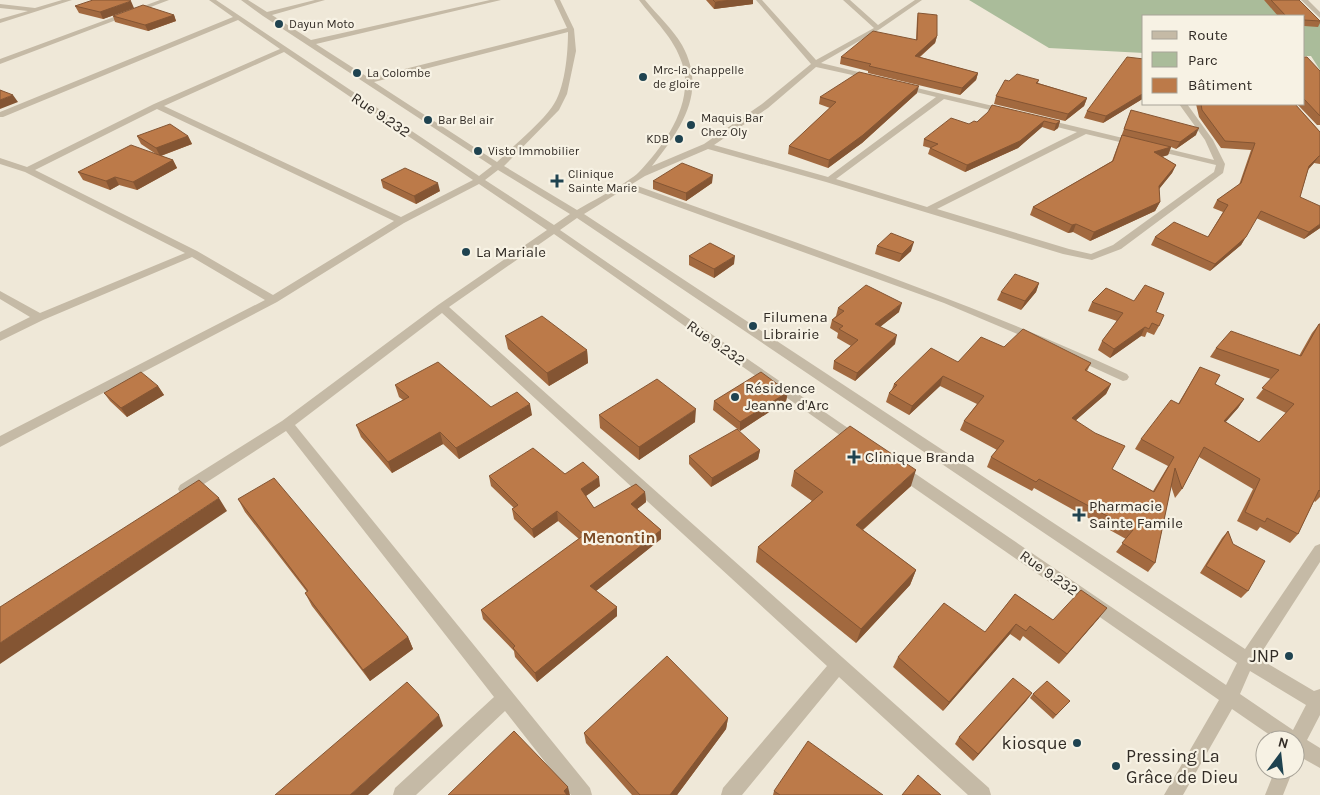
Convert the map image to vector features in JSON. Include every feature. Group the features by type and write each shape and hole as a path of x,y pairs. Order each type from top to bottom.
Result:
{"street":[{"path":"0,22 65,0"},
{"path":"0,62 166,0"},
{"name":"Rue 9.232","path":"212,0 283,50 554,230 863,444"},
{"name":"Rue 9.232","path":"244,0 498,166 577,214 1247,660 1319,701"},
{"path":"266,15 322,0"},
{"path":"309,43 498,0"},
{"path":"0,442 273,300 401,221 479,180 498,166 556,108 567,82 572,51 572,29 557,0"},
{"path":"642,0 678,45 685,60 689,78 686,108 672,136 642,174"},
{"path":"759,0 815,64 880,80"},
{"path":"846,0 878,28"},
{"path":"172,498 287,424 442,308 577,214 642,174 706,146 765,106 815,64 878,28 919,0"},
{"path":"1304,0 1320,16"},
{"path":"0,6 39,9"},
{"path":"0,115 237,18"},
{"path":"368,81 572,29"},
{"path":"28,170 157,106 283,50"},
{"path":"897,85 1018,115"},
{"path":"828,180 942,96"},
{"path":"706,146 930,209 1067,252 1092,257 1118,247 1174,208 1218,173 1221,164 1210,140 1184,105"},
{"path":"157,106 401,221"},
{"path":"1037,119 1221,164"},
{"path":"930,209 1085,131"},
{"path":"0,161 28,170 193,253 273,300"},
{"path":"626,185 948,301 1052,344 1123,377"},
{"path":"0,337 39,317 193,253"},
{"path":"0,294 39,317"},
{"path":"442,308 982,795"},
{"path":"287,424 583,795"},
{"name":"Rue 9.232","path":"887,461 1277,730"},
{"path":"1173,795 1229,698 1247,660 1320,550"},
{"path":"730,795 838,666"},
{"path":"402,795 506,698"},
{"path":"1302,730 1319,701"},
{"name":"Rue 9.232","path":"1305,749 1320,759"},
{"path":"1274,795 1280,780"}],"green space":[{"path":"969,0 1264,0 1302,15 1142,15 1142,53 1049,48"},
{"path":"1305,16 1320,22 1320,70 1311,56 1305,56"}],"building":[{"path":"93,0 131,1 100,12 75,6"},
{"path":"713,0 732,0 715,2"},
{"path":"1271,0 1299,0 1320,21 1305,20 1305,15 1285,15"},
{"path":"143,5 174,15 145,25 113,16"},
{"path":"918,13 937,15 937,36 915,56 978,73 962,88 869,66 871,64 841,57 873,31 917,40"},
{"path":"1127,57 1142,59 1142,94 1106,116 1087,111"},
{"path":"1305,57 1320,71 1320,116 1305,100"},
{"path":"859,72 919,86 863,135 829,160 789,146 836,102 820,97"},
{"path":"1017,74 1039,80 1036,83 1087,98 1068,114 996,96 1005,80 1009,81"},
{"path":"0,90 13,95 0,100"},
{"path":"992,105 1060,121 1056,124 1044,121 1020,141 967,165 930,148 938,144 924,139 951,118 969,124 974,121 977,122 988,112"},
{"path":"1201,105 1296,105 1320,132 1320,156 1309,166 1300,197 1320,206 1320,224 1309,232 1261,211 1246,237 1215,264 1155,237 1174,222 1208,237 1228,205 1217,200 1241,183 1255,143 1225,141 1202,110"},
{"path":"1131,110 1199,128 1180,142 1124,129"},
{"path":"170,124 188,136 156,148 137,136"},
{"path":"1122,135 1171,147 1154,152 1176,165 1159,186 1160,202 1094,232 1076,224 1072,225 1033,207 1113,161"},
{"path":"131,145 173,160 133,182 115,177 106,181 78,172"},
{"path":"682,163 713,175 686,193 653,181"},
{"path":"405,168 438,183 414,196 381,180"},
{"path":"891,233 914,242 902,254 877,246"},
{"path":"710,243 735,256 714,269 689,256"},
{"path":"1015,274 1039,283 1025,301 1001,292"},
{"path":"866,285 902,303 875,324 897,335 857,373 834,361 858,340 839,329 843,326 832,320 844,311 838,308"},
{"path":"1145,285 1164,293 1156,312 1164,315 1159,326 1152,323 1149,329 1145,327 1114,349 1102,341 1123,313 1092,302 1106,288 1134,301"},
{"path":"542,316 587,350 547,373 505,336"},
{"path":"1319,324 1320,491 1298,534 1267,518 1265,522 1245,512 1260,479 1204,447 1182,489 1175,468 1155,563 1122,543 1133,530 1039,479 1036,482 991,457 1004,441 964,421 984,396 943,376 912,406 889,393 897,385 894,384 931,348 958,362 981,337 1004,347 1023,329 1091,363 1085,370 1111,384 1072,418 1095,433 1125,446 1112,469 1154,492 1174,457 1141,439 1171,400 1179,404 1200,367 1220,375 1215,384 1244,399 1224,421 1259,442 1294,404 1262,388 1279,370 1216,348 1231,331 1301,356"},
{"path":"438,362 491,407 517,392 530,404 456,448 440,432 388,462 356,425 409,397 395,385"},
{"path":"141,372 158,386 121,408 104,393"},
{"path":"761,372 788,392 740,422 714,401"},
{"path":"657,379 696,409 639,447 599,415"},
{"path":"850,426 916,470 856,525 916,570 861,629 758,547 823,492 794,471"},
{"path":"737,429 760,450 712,478 689,456"},
{"path":"533,448 565,474 583,462 599,477 581,489 594,508 636,484 645,492 631,504 661,530 590,586 617,607 535,673 513,648 515,646 481,610 584,535 557,511 532,529 512,509 518,505 489,476"},
{"path":"274,478 408,637 363,670 305,593 308,591 238,499"},
{"path":"199,480 219,498 0,643 0,607"},
{"path":"1228,531 1233,544 1265,561 1248,591 1206,566"},
{"path":"1081,590 1107,608 1067,654 1030,626 1026,631 1016,624 949,702 898,657 944,603 985,632 1015,594 1053,620"},
{"path":"667,656 728,718 670,795 640,795 584,733"},
{"path":"1013,678 1032,693 978,754 959,737"},
{"path":"1047,681 1070,701 1056,715 1033,694"},
{"path":"407,682 439,715 350,795 275,795"},
{"path":"514,731 568,787 564,791 567,795 448,795"},
{"path":"808,741 883,795 780,795 774,791"},
{"path":"918,775 941,795 902,795"}],"place":[{"name":"Dayun Moto","path":"279,24"},
{"name":"La Colombe","path":"357,73"},
{"name":"Mrc-la chappelle de gloire","path":"643,77"},
{"name":"Bar Bel air","path":"428,120"},
{"name":"Maquis Bar Chez Oly","path":"691,125"},
{"name":"KDB","path":"679,139"},
{"name":"Visto Immobilier","path":"478,151"},
{"name":"Clinique Sainte Marie","path":"557,181"},
{"name":"La Mariale","path":"466,252"},
{"name":"Filumena Librairie","path":"753,326"},
{"name":"Résidence Jeanne d'Arc","path":"735,397"},
{"name":"Clinique Branda","path":"854,457"},
{"name":"Pharmacie Sainte Famile","path":"1079,515"},
{"name":"JNP","path":"1289,656"},
{"name":"kiosque","path":"1077,743"},
{"name":"Pressing La Grâce de Dieu","path":"1116,766"}],"district":[{"name":"Menontin","path":"619,537"}]}
